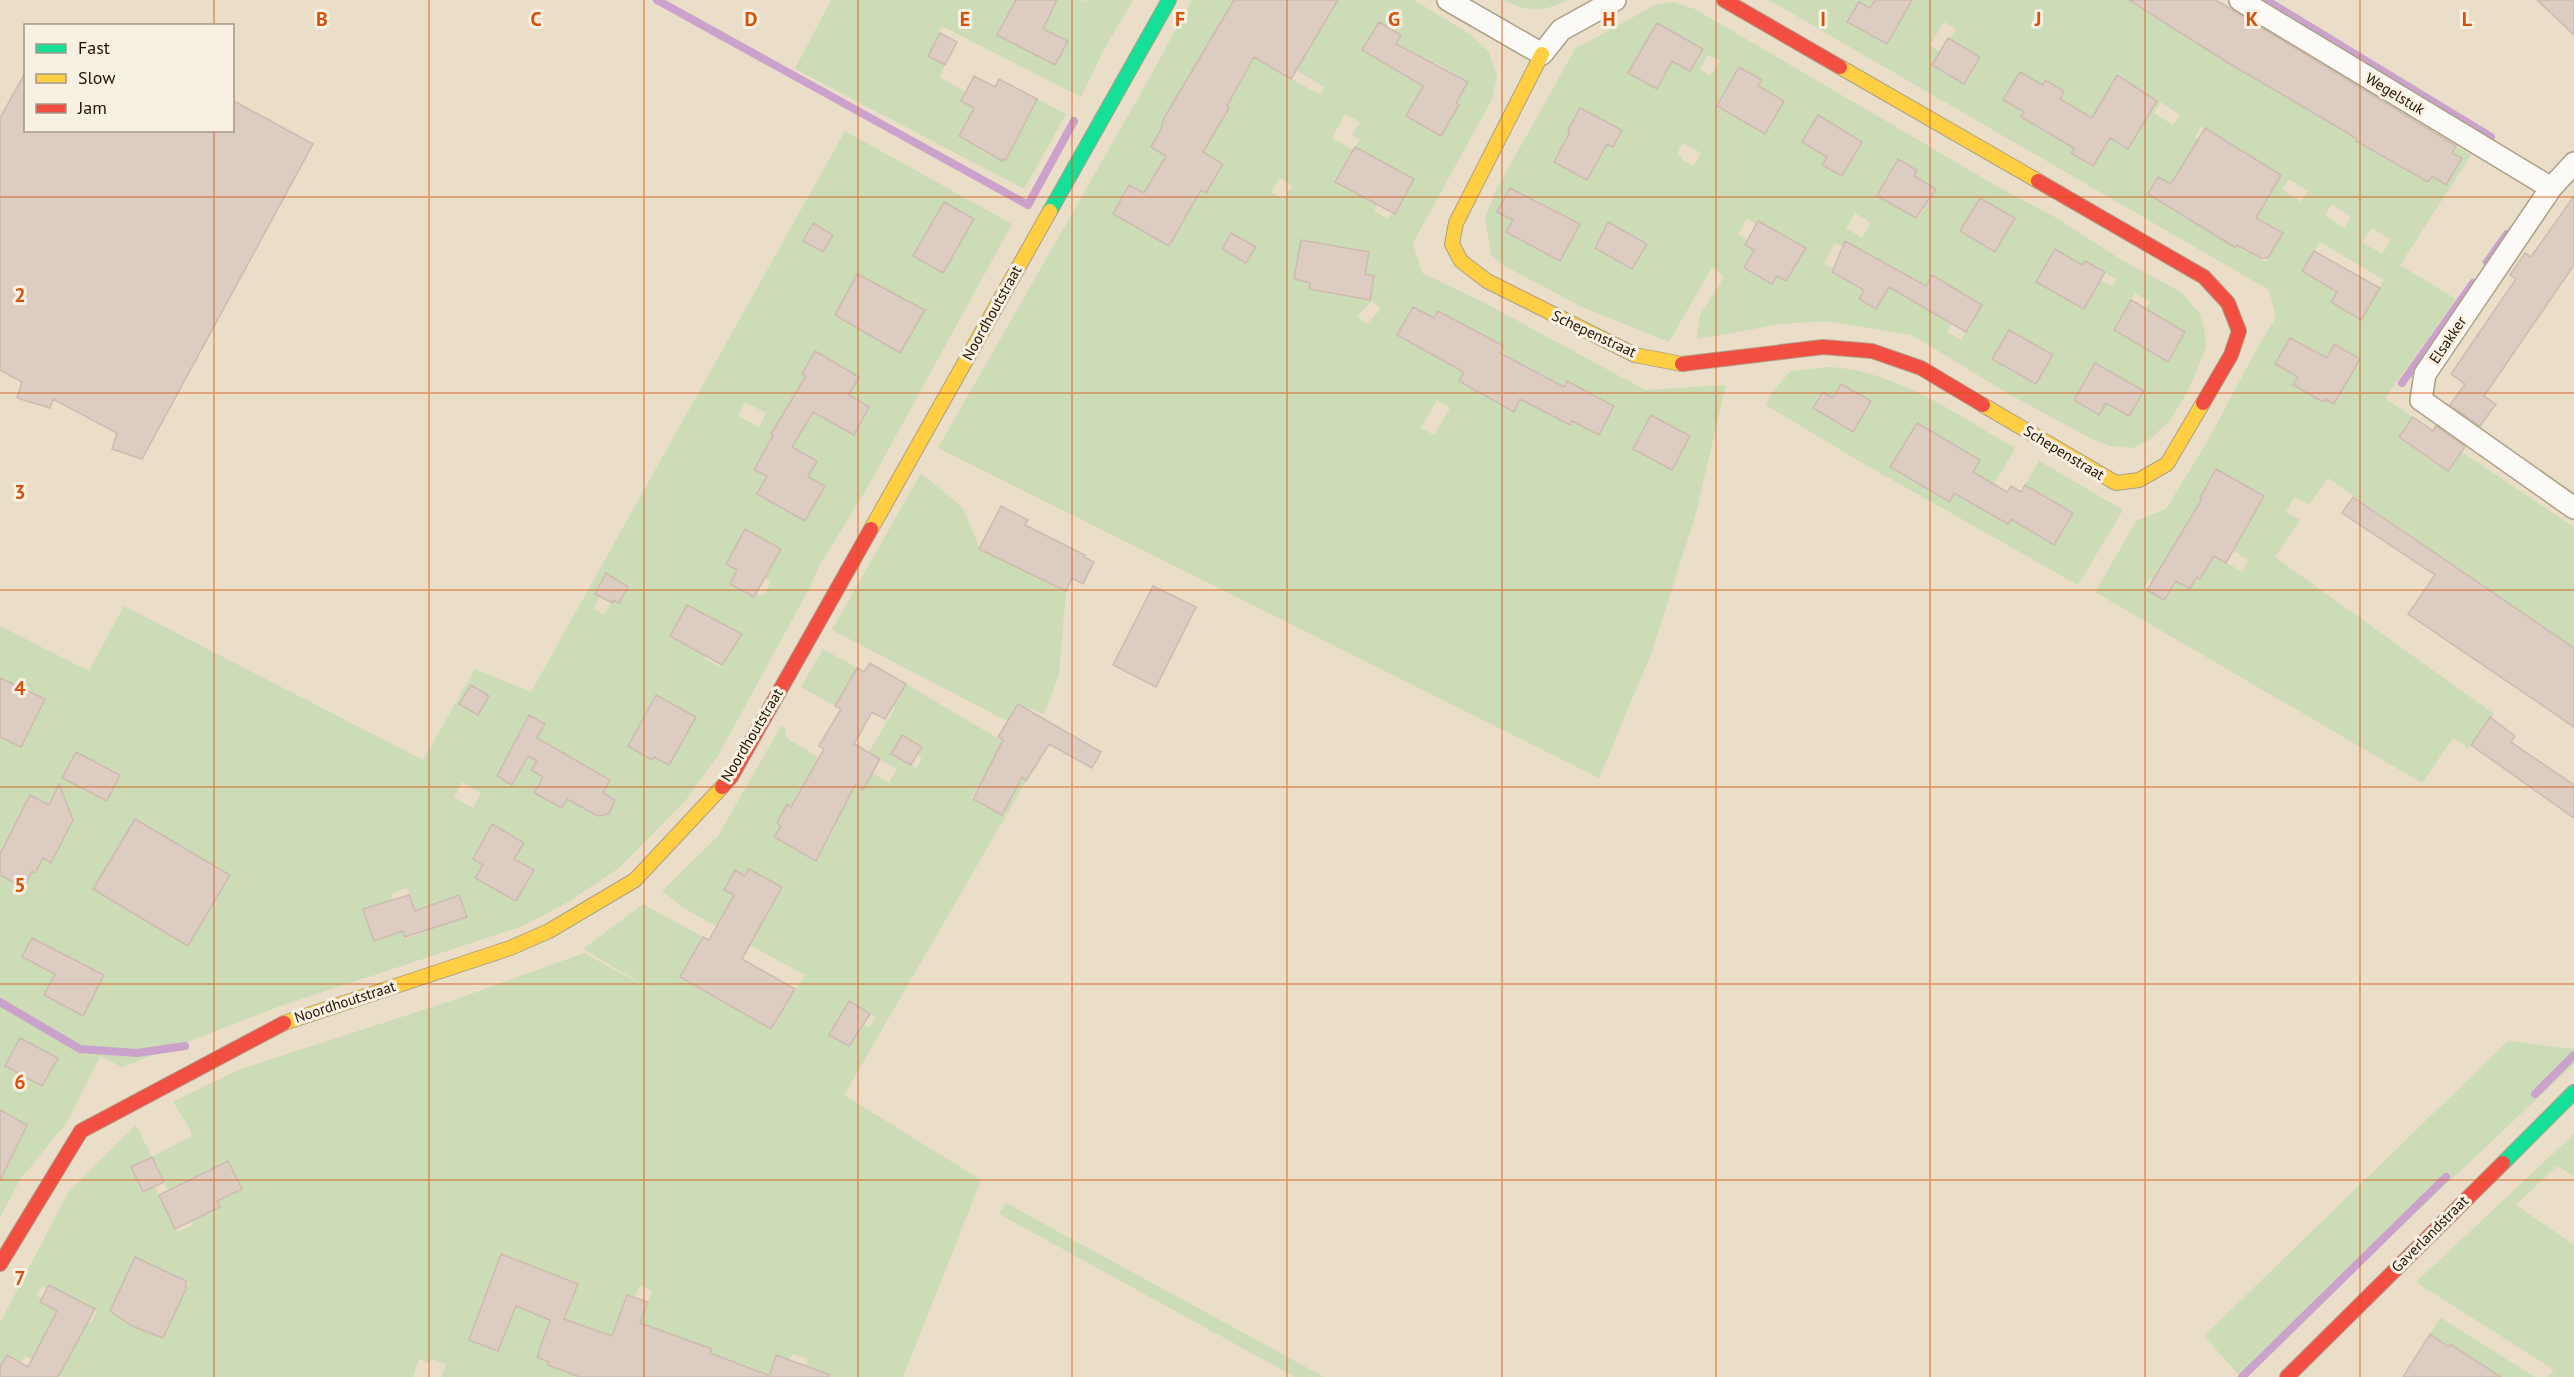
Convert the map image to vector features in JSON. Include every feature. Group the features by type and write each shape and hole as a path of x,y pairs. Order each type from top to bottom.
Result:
{"street":[{"name":"Noordhoutstraat","path":"0,1264 81,1131 292,1019 510,948 549,931 635,880 731,777 1169,0"},
{"path":"1448,0 1542,54"},
{"name":"Schepenstraat","path":"1615,0 1561,30 1542,54 1456,223 1452,244 1461,261 1487,281 1635,355 1685,364 1823,347 1872,351 1921,368 2116,483 2139,480 2167,464 2231,355 2239,331 2228,303 2204,277 1724,0"},
{"name":"Wegelstuk","path":"2240,0 2551,188"},
{"name":"Elsakker","path":"2574,163 2551,188 2425,374 2421,400 2574,508"},
{"name":"Gaverlandstraat","path":"2287,1377 2574,1092"}],"green space":[{"path":"831,0 1082,0 1086,2 1087,0 1133,0 1103,51 1081,97 942,26 928,56 945,65 939,77 966,92 961,101 974,108 981,151 1002,161 1006,159 1037,99 1066,114 1024,189 795,69","holes":["1016,1 1048,18 1043,29 1068,41 1055,65 997,35"]},
{"path":"1192,0 1234,0 1219,25 1253,0 1414,0 1471,35 1488,51 1497,76 1492,99 1413,243 1422,273 1485,303 1645,390 1726,385 1695,517 1651,654 1599,778 938,448","holes":["1308,11 1326,22 1309,49 1291,38","1379,23 1401,36 1384,63 1362,50","1207,44 1248,68 1238,85 1220,102 1229,108 1219,124 1175,99","1423,59 1434,65 1436,63 1468,82 1456,103 1411,79","1288,65 1324,87 1320,95 1283,74","1345,114 1360,122 1352,135 1360,140 1355,148 1395,214 1392,213 1388,219 1374,211 1377,205 1335,182 1353,150 1332,138","1155,140 1223,164 1206,193 1202,191 1200,193 1160,167 1166,156 1151,147","1280,178 1292,186 1283,199 1271,192","1129,185 1185,217 1169,245 1113,214","1232,233 1255,247 1246,263 1222,249","1301,240 1365,274 1374,276 1370,300 1309,289 1310,283 1294,279","1372,301 1381,309 1367,324 1357,316","1413,307 1434,318 1438,311 1455,320 1436,356 1397,335","1483,336 1504,346 1500,354 1534,372 1514,411 1459,381","1567,381 1614,406 1599,435 1572,421 1570,425 1549,414","1437,400 1450,408 1434,435 1421,428"]},
{"path":"1503,0 1567,0 1543,9 1528,9"},
{"path":"1769,0 1875,0 1870,8 1859,2 1847,23 1887,44 1912,0 2131,0 2246,74 2350,126 2346,133 2396,165 2398,161 2428,182 2432,176 2445,184 2462,158 2452,153 2456,146 2471,155 2400,265 2456,299 2385,398 2413,417 2399,438 2447,471 2462,452 2574,527 2574,648 2498,596 2479,623 2453,605 2472,578 2328,478 2309,505 2294,497 2286,512 2300,520 2275,557 2494,714 2468,748 2453,738 2422,783 2095,592 2137,520 2166,509 2207,442 2276,318 2269,290","holes":["1944,22 1956,29 1950,39 1980,57 1964,84 1932,66 1940,52 1930,45","2020,72 2043,85 2046,80 2064,91 2060,99 2024,112 2003,100","2161,102 2180,115 2173,125 2154,113","2101,103 2141,127 2128,149 2110,138 2093,166 2071,153","2201,126 2221,139 2213,149 2195,137","2183,165 2205,205 2194,223 2148,194 2158,177 2175,187 2176,175","2289,179 2308,191 2301,202 2282,189","2244,204 2259,212 2256,218 2283,233 2266,262 2237,245 2235,248 2223,241","2332,204 2351,217 2344,228 2325,215","2372,228 2391,240 2382,254 2362,242","2320,242 2384,280 2361,319 2331,302 2337,292 2302,271","2290,338 2327,358 2334,345 2359,359 2351,374 2323,402 2293,385 2298,377 2275,364","2216,469 2264,496 2246,528 2213,509 2214,506 2200,498","2229,548 2248,560 2242,572 2222,560","2209,564 2190,589 2176,581 2164,600 2144,588 2150,578 2153,580"]},
{"path":"1672,2 1695,9 2000,188 2053,216 2130,265 2181,292 2200,314 2206,347 2186,395 2170,420 2148,441 2132,448 2110,446 2092,439 2009,394 1912,335 1827,321 1781,324 1697,339 1700,315 1724,277 1712,267 1669,342 1582,307 1503,265 1491,255 1485,219 1495,192 1575,49 1657,4","holes":["1657,23 1703,49 1690,71 1672,61 1656,89 1628,73","1708,55 1720,61 1710,76 1700,69","1739,67 1761,80 1758,86 1784,101 1765,134 1717,106","1580,108 1622,131 1613,147 1607,144 1587,180 1554,162 1567,138 1573,133 1568,130","1683,143 1701,153 1694,166 1682,160 1683,157 1677,154","1899,159 1917,169 1914,176 1936,189 1921,214 1916,218 1883,199 1886,195 1879,191","1527,195 1580,224 1560,261 1507,232","1980,198 2015,218 1995,252 1960,231","1855,213 1871,223 1862,238 1846,228","1747,219 1756,224 1758,221 1779,233 1772,284 1744,269 1754,250 1745,245 1747,239 1738,234","1603,232 1615,238 1606,254 1594,248","1848,242 1898,271 1876,309 1859,300 1864,290 1832,272 1833,268 1824,263 1835,243 1845,248","2055,250 2082,265 2085,261 2116,279 2112,286 2100,280 2037,282","1932,275 1982,305 1961,340 1947,332 1952,323 1916,302","2135,293 2150,302 2146,308 2162,318 2161,321 2185,332 2168,361 2114,330","2095,363 2143,391 2129,416 2106,403 2099,415 2074,400"]},
{"path":"845,131 1012,224 870,483 818,568 810,587 719,754 686,800 619,868 568,902 523,926 283,1005 122,1067 100,1056 67,1122 20,1180 0,1217 0,1148 27,1125 0,1110 0,737 21,747 45,700 0,678 0,626 89,671 124,606 423,760 475,669 531,692","holes":["944,202 974,220 943,273 913,257","812,223 833,235 823,252 803,241","857,274 924,310 900,353 835,315","815,351 859,377 847,399 855,399 869,407 854,435 813,412 810,416 790,404 806,376 802,374","745,402 766,413 759,427 738,416","755,470 808,477 824,486 776,505 757,494 767,477","745,529 781,549 765,578 771,582 763,596 756,593 753,597 730,584 737,570 726,563","606,574 628,587 619,603 613,600 604,615 593,608 600,597 595,593","687,605 742,634 720,667 670,636","471,686 489,696 478,715 460,704","529,715 545,724 528,756 512,747","543,750 558,750 610,779 603,793 613,799 609,814 599,816 567,799 561,808 534,793 543,777 531,770","462,782 481,793 473,808 454,797","492,825 523,843 514,859 534,871 516,901 475,878 483,865 473,859","407,888 422,933 406,939 403,931 374,941 363,910 393,900 391,893","459,895 466,916 452,921 445,900","32,938 104,975 83,1015 44,995 55,974 22,957","21,1038 57,1058 42,1086 5,1066"]},
{"path":"1830,367 1855,370 1879,377 1949,409 2015,448 1980,508 2011,519 2054,545 2073,514 2025,485 2039,461 2123,510 2078,585 1859,461 1766,405 1772,392 1791,371","holes":["1841,384 1871,401 1854,431 1813,408 1823,392 1833,398"]},
{"path":"921,473 963,508 980,549 1066,591 1059,675 1044,714 1018,704 1007,721 832,630"},
{"path":"823,649 857,668 835,706 801,687"},
{"path":"906,684 1039,763 1031,774 1012,764 1016,787 1022,778 1026,781 844,1095 981,1180 903,1377 802,1377 808,1359 792,1354 790,1360 776,1355 769,1377 747,1377 750,1368 706,1352 618,1377 606,1334 591,1328 549,1324 537,1357 549,1362 548,1365 580,1377 441,1377 446,1364 431,1359 429,1363 419,1359 413,1377 63,1377 25,1356 21,1363 0,1367 0,1323 69,1191 136,1125 152,1157 192,1136 173,1102 238,1070 457,999 584,953 668,999 583,949 643,904 703,937 680,978 771,1029 805,975 683,908 662,891 718,836 781,726 786,729 785,737 819,758 848,798 855,785 862,790 859,769 895,708 892,707","holes":["902,735 922,747 917,755 922,759 917,768 891,754","879,759 897,769 889,783 871,772","978,785 1006,807 1002,815 971,798","788,805 833,831 816,861 774,837 781,826 777,823","749,869 782,887 756,934 723,915 734,895 724,890 735,870 745,876","849,1001 875,1017 870,1027 863,1024 849,1046 829,1035","152,1157 168,1190 228,1161 242,1189 217,1201 191,1221 193,1225 177,1232 155,1187 143,1192 131,1167","501,1254 543,1271 528,1311 516,1306 498,1351 469,1340","135,1257 189,1283 176,1310","49,1285 97,1310 91,1323 59,1312 40,1302 41,1298 37,1295 42,1286 47,1288","640,1286 658,1293 652,1291 642,1319 628,1314 627,1295 634,1297","116,1301 170,1324 163,1338 132,1326"]},
{"path":"2508,1041 2574,1049 2574,1064 2241,1377 2204,1336"},
{"path":"2574,1134 2574,1177 2557,1166 2516,1205 2574,1245 2574,1377 2547,1377 2554,1370 2416,1282"},
{"path":"1006,1203 1324,1377 1295,1377 999,1214"},
{"path":"2441,1318 2535,1377 2491,1377 2493,1372 2430,1334"}],"building":[{"path":"1016,0 1057,0 1043,29 1068,41 1055,65 997,35"},
{"path":"1234,0 1338,0 1291,79 1254,57 1227,106 1229,108 1203,152 1223,164 1206,193 1201,190 1169,246 1113,214 1129,185 1144,193 1166,156 1151,147 1164,118"},
{"path":"1875,0 1912,0 1887,44 1847,22 1859,2 1870,8"},
{"path":"2129,0 2216,0 2456,146 2452,153 2462,158 2446,185 2432,176 2428,182 2356,141 2357,139 2346,132 2225,61"},
{"path":"2537,0 2574,0 2574,35"},
{"path":"1379,22 1401,35 1396,44 1468,82 1456,103 1459,105 1441,136 1406,116 1423,86 1362,50"},
{"path":"1657,23 1703,49 1690,71 1672,61 1657,89 1628,73"},
{"path":"940,33 957,42 945,65 928,56"},
{"path":"1948,38 1980,57 1964,84 1932,65"},
{"path":"1739,67 1762,80 1758,86 1784,101 1765,134 1717,106"},
{"path":"2020,72 2043,85 2045,80 2064,91 2060,99 2092,118 2117,75 2157,101 2128,149 2110,138 2093,166 2071,153 2074,148 2021,117 2024,112 2003,100"},
{"path":"24,75 24,132 234,132 234,101 313,144 142,459 112,449 117,433 53,399 50,408 17,398 22,382 0,370 0,118"},
{"path":"974,76 995,87 999,79 1037,99 1006,160 1002,161 959,136 974,108 961,101"},
{"path":"1580,108 1622,130 1613,147 1607,144 1587,180 1554,162"},
{"path":"1818,115 1862,142 1842,176 1822,165 1827,157 1802,142"},
{"path":"2205,128 2281,175 2256,218 2283,233 2268,258 2261,258 2237,245 2236,248 2148,194 2158,177 2171,184"},
{"path":"1355,147 1414,179 1395,214 1335,182"},
{"path":"1898,159 1917,170 1914,176 1936,189 1916,218 1877,196"},
{"path":"1510,188 1580,224 1560,261 1506,232 1513,220 1497,212"},
{"path":"2574,196 2574,265 2484,396 2496,404 2480,426 2450,405 2465,384 2451,374 2516,279 2510,275 2525,253 2531,257"},
{"path":"1980,198 2015,218 1995,252 1960,231"},
{"path":"944,202 974,219 943,273 913,256"},
{"path":"1758,221 1806,248 1786,281 1777,276 1772,284 1744,268 1754,250 1745,245"},
{"path":"1608,222 1647,244 1632,269 1595,248"},
{"path":"813,223 833,235 823,252 803,241"},
{"path":"1231,233 1256,247 1246,263 1222,249"},
{"path":"1301,240 1369,252 1365,274 1374,276 1370,300 1309,289 1310,283 1294,279"},
{"path":"1845,241 1926,286 1932,275 1982,305 1966,332 1889,287 1876,309 1859,299 1864,290 1832,272"},
{"path":"2055,249 2082,265 2085,261 2105,272 2084,309 2036,282"},
{"path":"2314,251 2380,288 2361,320 2331,302 2337,292 2302,271"},
{"path":"857,274 925,310 900,353 835,315"},
{"path":"2131,300 2185,332 2168,362 2114,330"},
{"path":"1413,307 1434,318 1438,311 1504,346 1500,353 1564,387 1567,381 1614,406 1599,435 1572,421 1570,425 1520,399 1514,412 1459,381 1464,372 1397,335"},
{"path":"2009,330 2053,355 2036,384 1992,359"},
{"path":"2290,338 2327,358 2334,344 2360,359 2334,404 2325,399 2323,402 2293,385 2298,377 2275,364"},
{"path":"815,351 859,377 849,395 869,407 854,435 813,412 792,447 817,461 808,477 825,486 805,521 757,494 767,476 754,470 773,435 771,434 806,376 802,374"},
{"path":"2095,363 2144,391 2129,416 2106,403 2099,415 2074,400"},
{"path":"1841,384 1871,401 1853,432 1813,408 1823,392 1833,398"},
{"path":"1651,415 1690,436 1672,470 1633,449"},
{"path":"2413,417 2433,431 2436,426 2465,447 2448,471 2399,437"},
{"path":"1917,423 1980,460 1973,472 2007,492 2011,486 2021,492 2025,485 2073,513 2054,545 2011,519 2008,524 1954,493 1950,502 1890,467"},
{"path":"2216,469 2264,496 2226,563 2214,556 2200,579 2197,577 2190,589 2176,581 2164,600 2147,590 2202,499 2200,498"},
{"path":"2353,497 2574,648 2574,727 2408,614 2435,575 2342,513"},
{"path":"1001,506 1028,520 1025,525 1085,555 1084,557 1094,562 1083,584 1072,578 1066,591 979,549"},
{"path":"745,529 781,549 754,597 730,584 737,570 726,564"},
{"path":"606,573 628,587 619,603 613,600 612,603 595,594"},
{"path":"1153,586 1196,607 1156,687 1113,665"},
{"path":"687,605 742,634 722,665 670,636"},
{"path":"870,663 906,684 885,719 872,712 854,744 880,759 863,790 855,785 816,861 774,837 781,826 777,823 787,804 791,807 824,749 819,746 841,709 835,706 857,668 864,672"},
{"path":"0,678 45,699 21,747 0,737"},
{"path":"471,685 489,696 478,715 459,704"},
{"path":"656,695 696,717 669,765 654,757 652,760 628,746"},
{"path":"1018,704 1101,752 1092,768 1049,744 1026,781 1022,777 1002,815 973,799 1003,740 998,737"},
{"path":"529,715 545,724 537,738 610,780 603,793 615,800 609,814 598,816 567,799 562,808 534,793 543,777 531,770 537,761 528,756 512,785 497,776"},
{"path":"2490,717 2515,736 2511,742 2574,785 2574,818 2471,745"},
{"path":"902,735 922,747 911,765 891,754"},
{"path":"76,752 120,775 107,801 62,778"},
{"path":"59,784 73,820 51,863 43,858 35,873 32,871 24,888 0,875 0,854 30,795 49,805"},
{"path":"135,819 230,875 188,946 93,889"},
{"path":"492,824 524,843 514,859 534,870 516,901 475,878 483,865 473,859"},
{"path":"749,869 782,887 742,959 795,989 771,1029 680,977 703,937 709,940 734,895 724,890 735,870 745,876"},
{"path":"409,895 415,911 459,895 467,917 405,937 403,931 374,941 363,909"},
{"path":"32,938 104,975 83,1016 44,995 55,974 22,957"},
{"path":"849,1001 870,1014 849,1046 829,1035"},
{"path":"20,1038 58,1058 42,1086 5,1066"},
{"path":"0,1110 27,1125 0,1181"},
{"path":"152,1157 164,1182 143,1192 131,1167"},
{"path":"228,1161 242,1189 217,1201 220,1207 175,1229 159,1195"},
{"path":"501,1254 578,1284 564,1319 612,1336 627,1295 648,1302 640,1323 712,1349 710,1353 768,1375 768,1377 580,1377 548,1365 549,1362 537,1357 550,1320 516,1306 498,1351 469,1340"},
{"path":"135,1257 186,1281 186,1289 163,1338 132,1326 110,1311"},
{"path":"49,1285 95,1309 58,1377 0,1377 0,1367 7,1355 28,1367 57,1311 40,1302"},
{"path":"2430,1334 2449,1347 2450,1344 2501,1377 2403,1377"},
{"path":"776,1355 830,1375 829,1377 769,1377"}],"waterway":[{"path":"657,0 1028,205 1074,121"},
{"path":"2266,0 2491,137"},
{"path":"2487,262 2507,234"},
{"path":"2402,383 2473,283"},
{"path":"0,1002 80,1049 137,1053 185,1046"},
{"path":"2535,1094 2574,1055"},
{"path":"2242,1377 2446,1177"}],"traffic: fast":[{"path":"1050,211 1169,0"},
{"path":"2503,1163 2574,1092"}],"traffic: slow":[{"path":"1542,54 1456,223 1452,244 1461,261 1487,281 1635,355 1682,364"},
{"path":"1840,67 2038,181"},
{"path":"871,529 1050,211"},
{"path":"1983,405 2116,483 2139,480 2167,464 2203,403"},
{"path":"284,1023 510,948 549,931 635,880 722,787"}],"traffic: jam":[{"path":"1724,0 1840,67"},
{"path":"2038,181 2204,277 2228,303 2239,331 2231,355 2203,403"},
{"path":"1682,364 1823,347 1872,351 1921,368 1983,405"},
{"path":"722,787 731,777 871,529"},
{"path":"0,1264 81,1131 284,1023"},
{"path":"2287,1377 2503,1163"}]}
